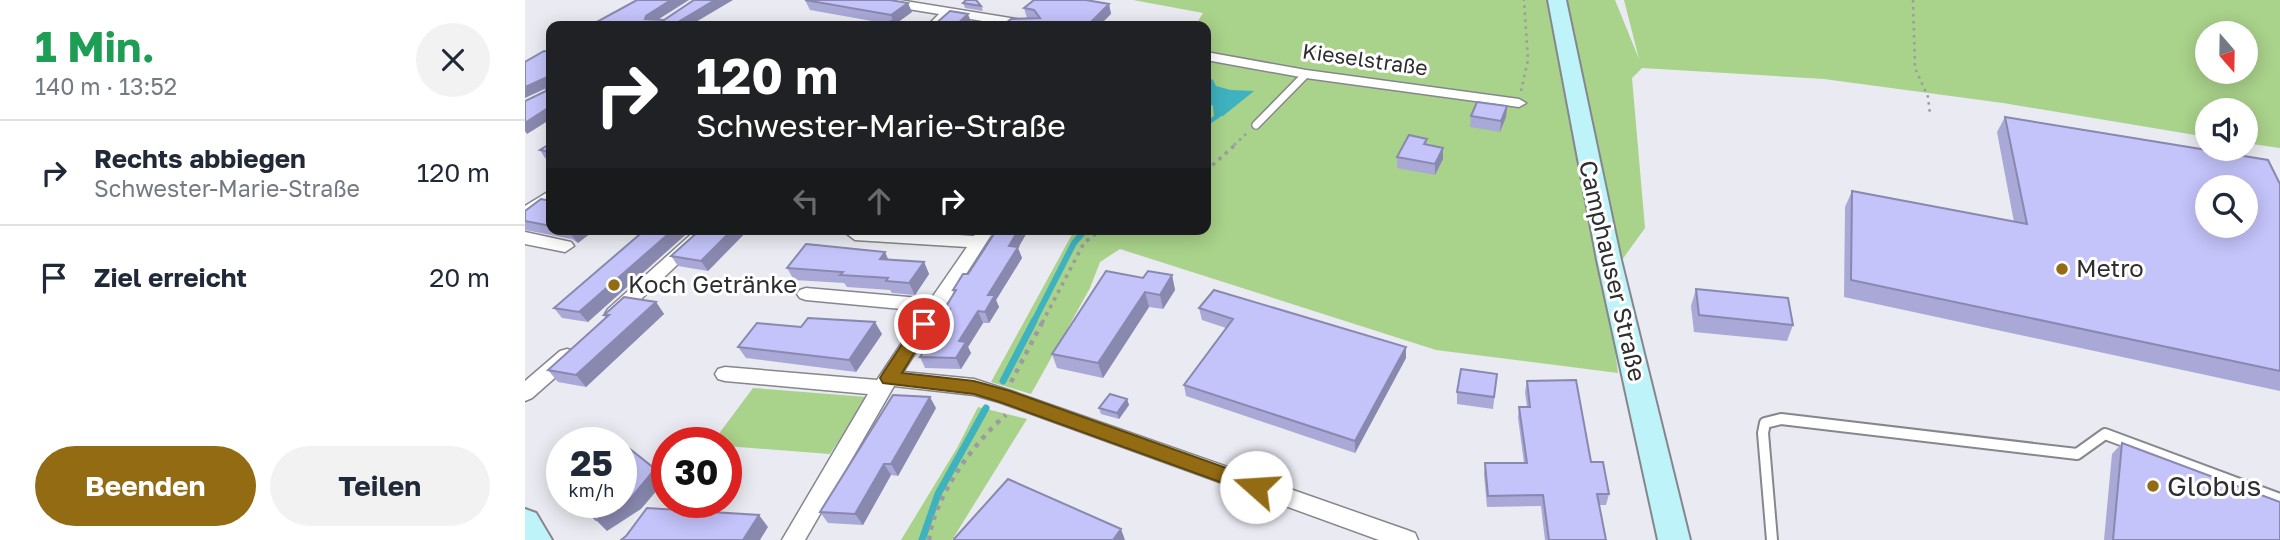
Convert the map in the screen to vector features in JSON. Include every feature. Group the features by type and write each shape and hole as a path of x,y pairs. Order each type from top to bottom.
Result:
{"street":[{"path":"877,0 1004,21"},
{"name":"Camphauser Straße","path":"1557,0 1609,260 1674,540"},
{"path":"939,21 949,12"},
{"name":"Kieselstraße","path":"1211,57 1307,74 1519,103"},
{"path":"525,214 546,199"},
{"path":"596,329 700,235"},
{"path":"919,235 983,236"},
{"path":"793,540 886,383 983,236"},
{"path":"525,238 565,246"},
{"path":"806,294 936,306"},
{"path":"525,393 576,348"},
{"path":"725,374 974,387 1407,540"},
{"path":"525,523 536,540"}],"lane":[{"path":"1256,125 1307,74"},
{"path":"1772,540 1763,433 1765,423 1781,419 2077,454 2105,434 2280,499"}],"path":[{"path":"1519,103 1528,60 1524,0"},
{"path":"1913,0 1915,68 1928,97 1930,114"},
{"path":"1211,167 1256,125"},
{"path":"929,540 928,533 946,495 983,435 1012,399 1084,243 1094,235"}],"green space":[{"path":"1133,0 1615,0 1639,59 1624,0 2280,0 2280,148 2258,145 2258,98 2195,98 2195,135 2003,103 1824,79 1642,68 1632,78 1645,228 1606,282 1618,373 1436,350 1120,249 1100,262 1090,288 1031,394 991,382 1072,235 1211,235 1211,21 1198,21 1203,13"},
{"path":"753,388 867,397 830,454 742,447 742,427 724,427"},
{"path":"978,407 1027,419 952,540 901,540 957,448"}],"water":[{"path":"1211,79 1216,86 1254,91 1223,116 1214,117"}],"building":[{"path":"637,0 671,0 645,19 664,20 694,0 715,0 680,21 598,21"},
{"path":"805,0 890,0 908,3 891,15"},
{"path":"966,0 976,0 981,6 963,3"},
{"path":"1034,0 1086,0 1109,4 1092,21 1008,21 1040,18 1034,10 1024,8"},
{"path":"950,11 968,14 960,21 939,21"},
{"path":"546,51 546,77 525,87 525,62"},
{"path":"546,91 546,109 525,123 525,101"},
{"path":"1477,102 1507,106 1501,121 1471,116"},
{"name":"Metro","path":"2005,117 2195,148 2195,161 2268,160 2280,184 2280,371 1851,280 1852,191 2027,224"},
{"path":"1409,135 1427,139 1424,144 1443,148 1435,164 1397,157"},
{"path":"541,199 546,200 546,225 525,221 525,211"},
{"path":"639,235 667,235 579,312 554,308"},
{"path":"694,235 727,235 701,261 671,256"},
{"path":"993,235 1015,235 1009,246 1018,247 988,295 995,295 985,312 978,311 959,341 966,342 956,358 920,357 947,316 950,309 945,308 956,290 953,290 963,274 968,274"},
{"path":"806,244 885,252 880,259 924,262 909,283 886,281 888,278 840,275 843,272 787,268"},
{"path":"1106,271 1143,278 1148,271 1172,275 1160,295 1145,292 1098,363 1052,354"},
{"path":"1696,289 1788,298 1793,325 1699,315"},
{"path":"1214,290 1406,347 1355,441 1184,385 1233,319 1199,308"},
{"path":"624,297 656,302 576,375 548,370 609,315 604,315"},
{"path":"808,318 875,322 849,360 738,347 757,323 801,327"},
{"path":"1461,369 1497,374 1494,397 1457,392"},
{"path":"1576,380 1591,462 1603,462 1609,494 1597,494 1606,540 1549,540 1543,495 1488,496 1485,463 1527,463 1519,407 1530,407 1527,381"},
{"path":"1110,394 1127,399 1117,413 1099,408"},
{"path":"893,395 930,397 891,464 884,464 855,514 820,512"},
{"name":"Globus","path":"2122,443 2280,502 2280,540 2113,540"},
{"path":"637,455 651,466 651,474 637,491"},
{"path":"1008,479 1121,529 1113,540 954,539"},
{"path":"647,508 651,508 651,518 742,518 742,514 759,515 743,540 621,540"}],"waterway":[{"path":"1211,121 1218,116"},
{"path":"1033,323 1074,243 1081,235"},
{"path":"1003,381 1034,321"},
{"path":"922,540 938,494 986,408"}],"place":[{"name":"Metro","path":"2062,269"},
{"name":"Koch Getränke","path":"614,285"},
{"name":"Globus","path":"2153,486"}],"route":[{"path":"924,324 889,378 974,387 1256,487"}]}
